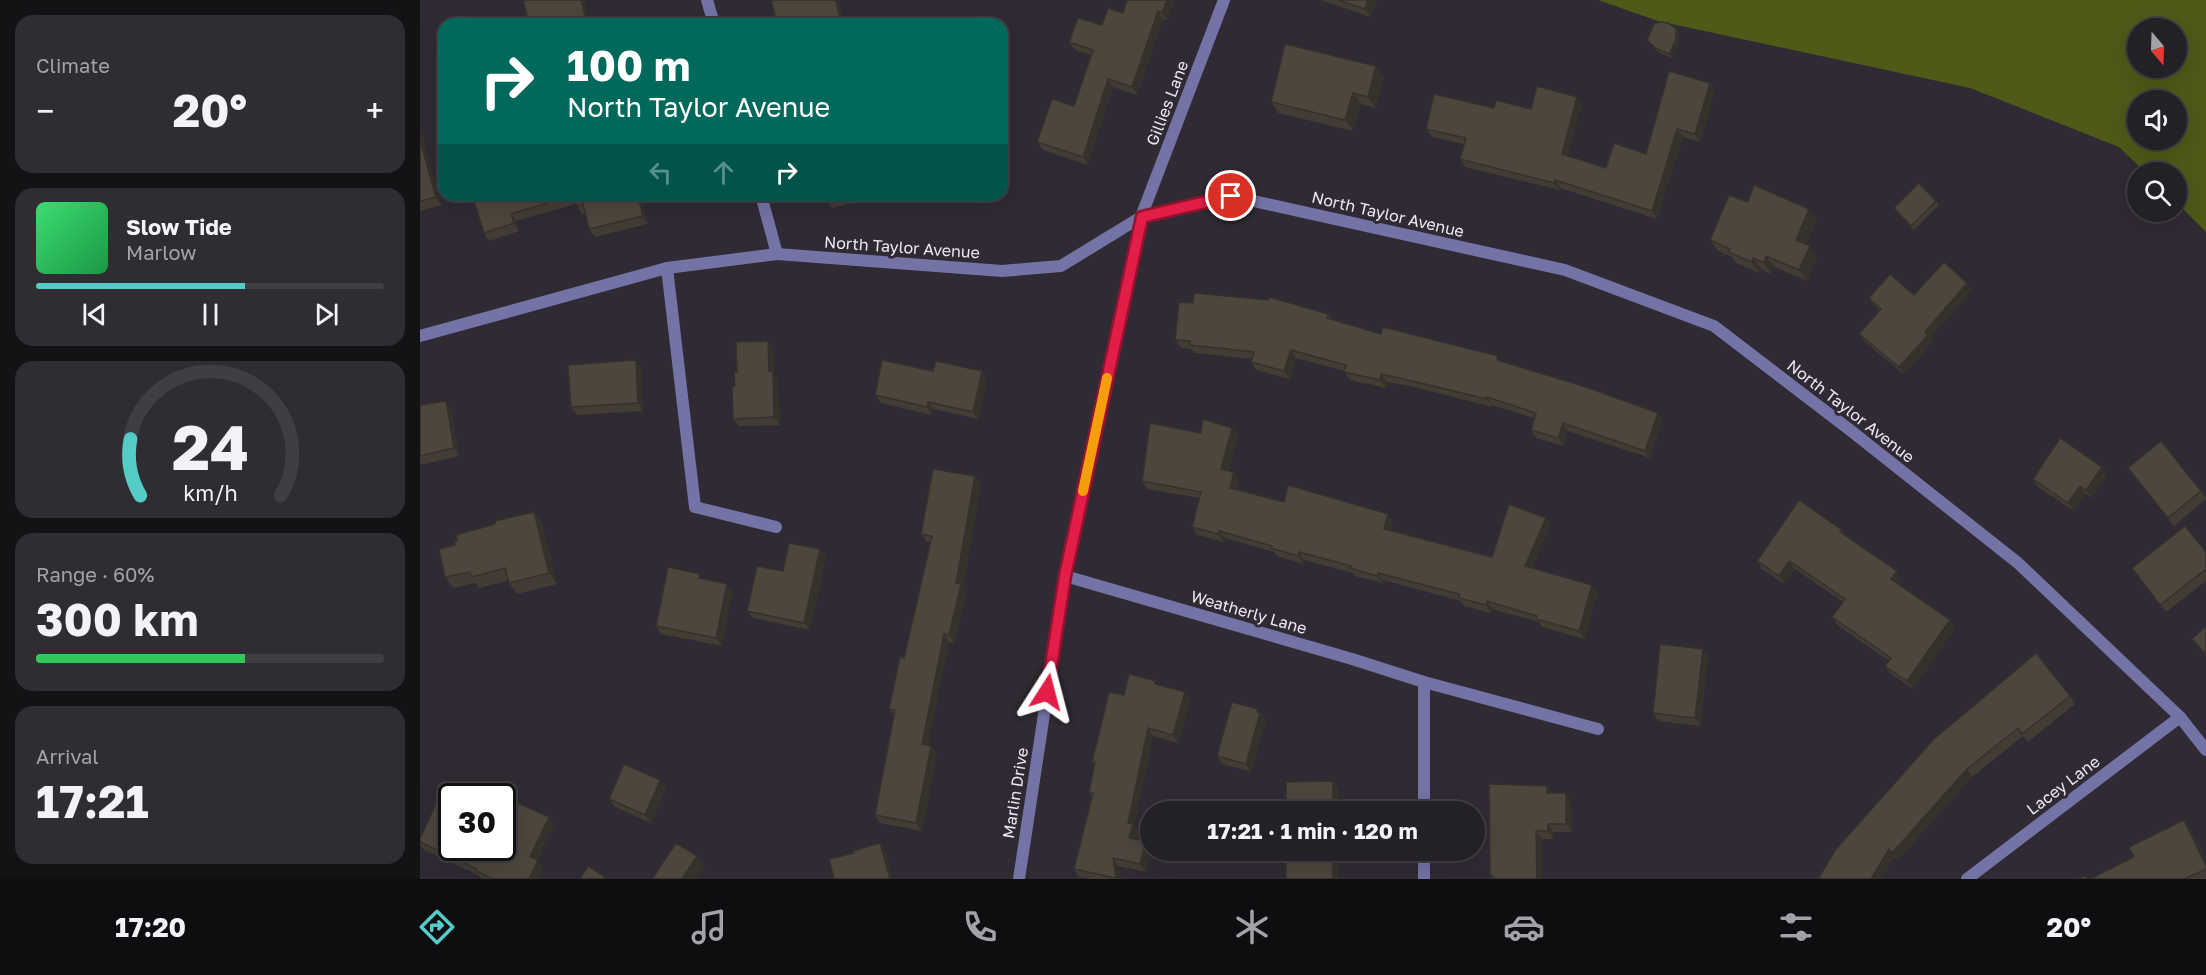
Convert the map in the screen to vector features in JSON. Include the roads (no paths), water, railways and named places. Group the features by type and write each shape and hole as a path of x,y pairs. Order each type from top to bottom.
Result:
{"street":[{"path":"707,0 712,18"},
{"name":"Gillies Lane","path":"1142,217 1224,0"},
{"name":"North Taylor Avenue","path":"420,336 667,268 777,254 1002,271 1061,266 1142,217 1231,196 1565,270 1714,326 2018,562 2180,717 2206,750"},
{"path":"763,201 777,254"},
{"name":"Marlin Drive","path":"1019,879 1065,576 1142,217"},
{"path":"667,268 695,507 776,527"},
{"name":"Weatherly Lane","path":"1065,576 1424,682 1598,729"},
{"path":"1424,682 1424,801"},
{"name":"Lacey Lane","path":"1967,879 2180,717"},
{"path":"1424,861 1424,879"}]}
